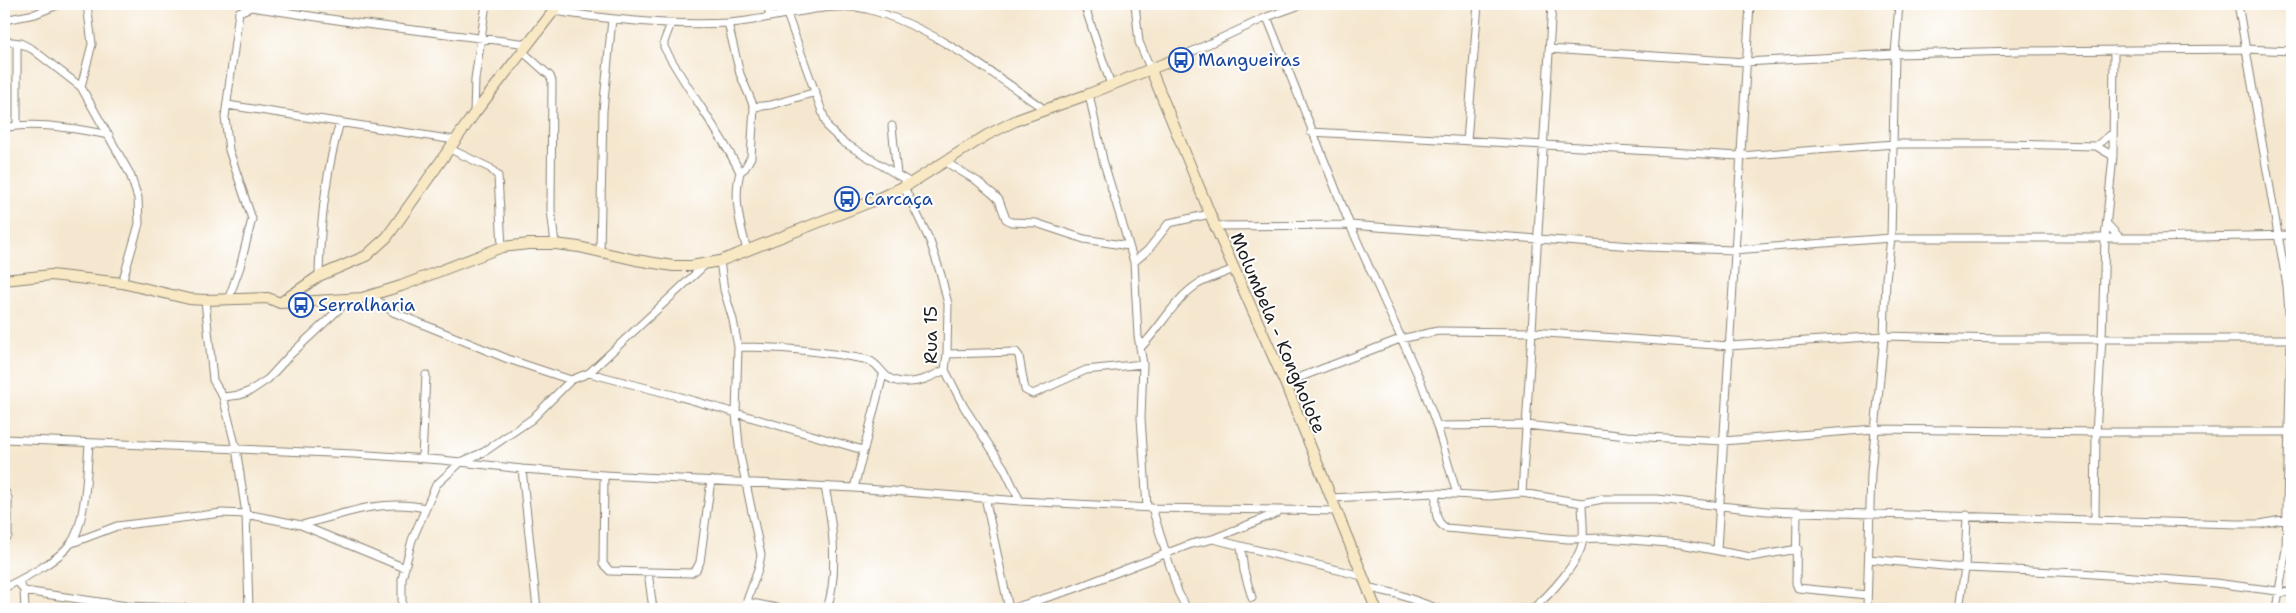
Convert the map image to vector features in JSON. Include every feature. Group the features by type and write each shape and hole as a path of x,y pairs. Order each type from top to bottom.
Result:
{"street":[{"path":"4,20 35,14 60,4"},
{"path":"81,87 92,44 87,4"},
{"path":"474,114 475,79 486,4"},
{"path":"767,4 770,17"},
{"path":"875,12 878,4"},
{"path":"1084,4 1111,85"},
{"path":"1135,4 1140,42 1151,70"},
{"path":"4,280 51,275 122,283 171,295 205,300 268,298 280,302 350,299 370,295 401,286 502,247 555,244 673,266 690,266 720,261 873,202 907,185 944,161 1002,128 1044,109 1151,70 1267,17 1303,4"},
{"path":"1467,140 1478,4"},
{"path":"1522,493 1552,4"},
{"path":"1717,550 1750,4"},
{"path":"1867,609 1874,429 1884,336 1886,279 1891,238 1895,54 1899,4"},
{"path":"2238,4 2276,234 2287,286 2292,339 2289,547 2278,592 2276,609"},
{"path":"280,302 319,276 366,256 394,228 452,144 556,7 612,19 728,23 842,5 865,8 896,19 952,46 1044,109"},
{"path":"228,300 240,267 252,219 226,140 225,117 238,20 240,12 251,7 481,39 525,47 550,76 552,81 551,210 555,244"},
{"path":"788,14 825,122 833,134 897,175 907,185"},
{"path":"1267,17 1311,132 1350,225 1421,382 1437,426 1457,494"},
{"path":"600,251 603,111 612,19"},
{"path":"671,22 664,47 690,92 725,142 740,172"},
{"path":"728,23 740,74 754,107 751,157 745,168 740,172 737,182 737,198 747,250"},
{"path":"4,41 17,43 32,49 81,87 130,174 140,211 132,253 122,283"},
{"path":"17,43 17,125"},
{"path":"1549,49 1745,62 1895,54 2245,49 2292,51"},
{"path":"2095,519 2096,432 2102,339 2105,238 2113,156 2114,50"},
{"name":"Molumbela - Kongholote","path":"1151,70 1215,226 1285,383 1376,609"},
{"path":"754,107 771,105 816,92"},
{"path":"1089,94 1102,160 1134,262 1140,348 1143,364 1141,418 1150,508 1167,553 1178,592 1187,609"},
{"path":"227,105 340,122 452,144 490,168 498,176 502,247"},
{"path":"319,276 322,231 332,151 340,122"},
{"path":"4,128 17,125 74,128 109,135"},
{"path":"892,126 897,175"},
{"path":"1311,132 1740,156 1894,144 2096,146 2113,156"},
{"path":"2096,146 2113,133"},
{"path":"944,161 993,194 999,200 1006,219 1011,222 1036,223 1084,239 1129,246"},
{"name":"Rua 15","path":"907,185 942,275 948,304 945,370 964,407 1004,468 1020,501"},
{"path":"1134,262 1148,250 1169,224 1210,214"},
{"path":"2107,224 2120,238"},
{"path":"1215,226 1350,225 1537,240 1734,250 1891,238 2120,238 2292,235"},
{"path":"720,261 724,290 733,320 738,348 736,414 744,481 761,555 745,606 782,609"},
{"path":"402,609 402,579 412,540 436,485 461,462 484,452 510,436 532,419 571,380 589,373 707,263"},
{"path":"1140,348 1181,300 1197,285 1234,269"},
{"path":"370,295 393,312 508,359 571,380"},
{"path":"223,397 240,395 250,391 268,379 290,354 350,299"},
{"path":"205,300 213,380 223,397 236,448 246,514 249,609"},
{"path":"1285,383 1400,338 1438,331 1532,332 1729,346 1884,336 2292,339"},
{"path":"738,348 800,349 865,359 876,364 883,375 900,382 914,382 945,370"},
{"path":"947,354 1016,352 1019,356 1025,390 1033,394 1086,370 1143,364"},
{"path":"589,373 681,397 864,450"},
{"path":"422,458 426,375"},
{"path":"854,488 883,375"},
{"path":"1437,426 1526,425 1626,436 1723,441 1874,429 2291,432"},
{"path":"4,439 89,444 236,448 422,458 604,476 744,481 1020,501 1150,508 1336,511"},
{"path":"72,543 86,490 89,444"},
{"path":"522,469 532,551 536,609"},
{"path":"604,476 603,564 610,571 691,573 696,570 700,562 711,480"},
{"path":"825,487 832,528 833,567 827,609"},
{"path":"4,490 8,498 8,536"},
{"path":"1330,498 1436,493 1490,496 1522,493 1582,503 1604,499 1639,498 1767,511 1967,515 2037,520 2095,519 2260,524 2290,517"},
{"path":"1436,493 1436,519 1439,525 1446,528 1584,540 1605,538 1681,544 1751,557 1798,549"},
{"path":"985,497 1009,609 1020,608 1167,553 1213,539 1282,511"},
{"path":"1532,609 1558,585 1572,564 1584,540 1582,503"},
{"path":"302,525 377,506 409,504 425,508"},
{"path":"1797,512 1798,549 1796,583 1798,588 1868,595"},
{"path":"4,588 52,560 72,543 117,526 222,513 246,514 302,525 405,568"},
{"path":"1959,609 1965,568 1967,515"},
{"path":"1213,539 1362,576"},
{"path":"1241,547 1244,571 1252,598"},
{"path":"1868,559 1965,568 2205,582 2292,593"},
{"path":"648,572 653,609"},
{"path":"18,581 24,591 26,609"},
{"path":"1366,587 1397,594 1439,609"},
{"path":"24,591 127,608 208,609"}],"place":[{"name":"Mangueiras","path":"1181,60"},
{"name":"Carcaça","path":"847,199"},
{"name":"Serralharia","path":"301,305"}]}
